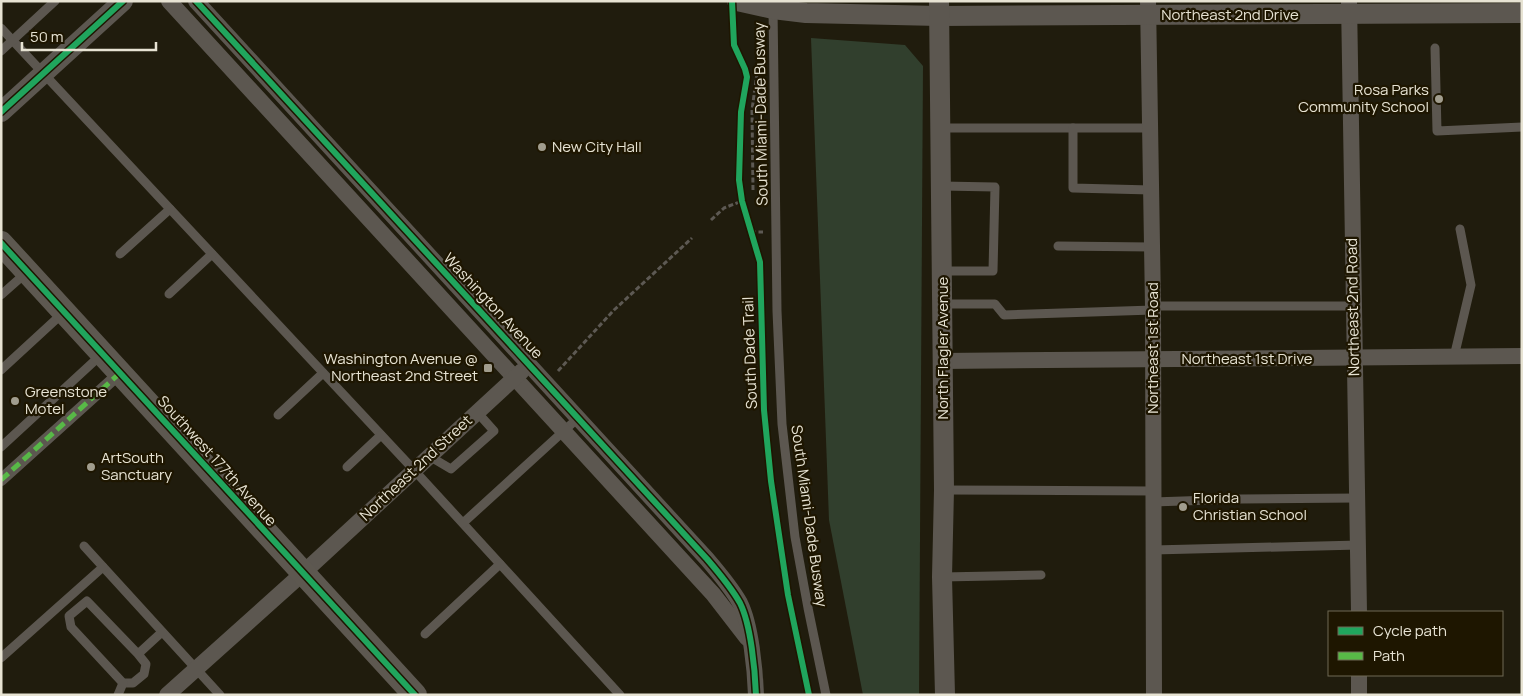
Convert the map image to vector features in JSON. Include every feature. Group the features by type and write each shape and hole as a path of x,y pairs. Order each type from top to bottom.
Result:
{"main road":[{"name":"Southwest 177th Avenue","path":"1,243 415,695"}],"street":[{"path":"1,112 123,1"},
{"path":"169,1 713,594 750,642"},
{"name":"Washington Avenue","path":"196,1 546,382 726,582 740,604 746,619 754,665 756,695"},
{"name":"Northeast 2nd Drive","path":"737,1 773,4 806,12 939,9 1442,7 1522,13"},
{"name":"Northeast 1st Road","path":"1149,8 1153,308 1154,695"},
{"name":"Northeast 2nd Road","path":"1349,8 1359,611"},
{"name":"North Flagler Avenue","path":"939,9 944,490 942,577 945,695"},
{"name":"Northeast 1st Drive","path":"942,360 1354,359 1522,356"},
{"name":"Northeast 2nd Street","path":"167,695 303,573 529,364"},
{"path":"1,480 120,373"},
{"path":"1359,676 1359,695"}],"lane":[{"path":"1,51 55,1"},
{"name":"South Miami-Dade Busway","path":"773,4 777,311 782,416 795,536 826,695"},
{"path":"1,28 414,470 620,695"},
{"path":"1435,48 1437,131 1522,127"},
{"path":"941,128 1150,128"},
{"path":"1074,128 1073,188 1151,190"},
{"path":"942,186 995,187 993,271 942,271"},
{"path":"120,254 170,209"},
{"path":"1454,357 1470,285 1460,229"},
{"path":"1058,246 1152,248"},
{"path":"169,294 212,254"},
{"path":"1,295 27,272"},
{"path":"942,304 995,304 1004,315 1153,308 1354,306"},
{"path":"1,370 64,312"},
{"path":"1,447 102,354"},
{"path":"278,415 323,373"},
{"path":"429,456 451,469 494,431 477,412"},
{"path":"463,523 578,418"},
{"path":"347,467 381,435"},
{"path":"944,490 1153,497 1357,498"},
{"path":"1153,550 1359,545"},
{"path":"84,546 220,695"},
{"path":"424,634 500,564"},
{"path":"1,658 103,567"},
{"path":"942,577 1041,575"},
{"path":"87,601 138,654 146,664 144,674 133,683 123,683 71,627 69,616 87,601"},
{"path":"138,654 162,632"},
{"path":"118,695 123,683"}],"path":[{"path":"753,190 752,110 758,66"},
{"path":"711,220 724,208 742,204 740,192"},
{"path":"748,223 752,235 763,232"},
{"path":"546,382 614,310 692,238"}],"green space":[{"path":"811,38 905,45 923,66 919,695 863,695 829,520"}],"marked path":[{"path":"1,480 120,373"}],"cycle path":[{"path":"1,112 123,1"},
{"path":"196,1 707,559 729,586 740,603 747,623 752,648 756,695"},
{"name":"South Dade Trail","path":"732,1 734,45 747,77 741,112 739,180 742,201 760,262 764,410 771,481 788,595 809,695"},
{"path":"1,243 415,695"}],"place":[{"name":"Rosa Parks Community School","path":"1439,99"},
{"name":"New City Hall","path":"542,147"},
{"name":"Washington Avenue @ Northeast 2nd Street","path":"488,368"},
{"name":"Greenstone Motel","path":"15,401"},
{"name":"ArtSouth Sanctuary","path":"91,467"},
{"name":"Florida Christian School","path":"1183,507"}]}
